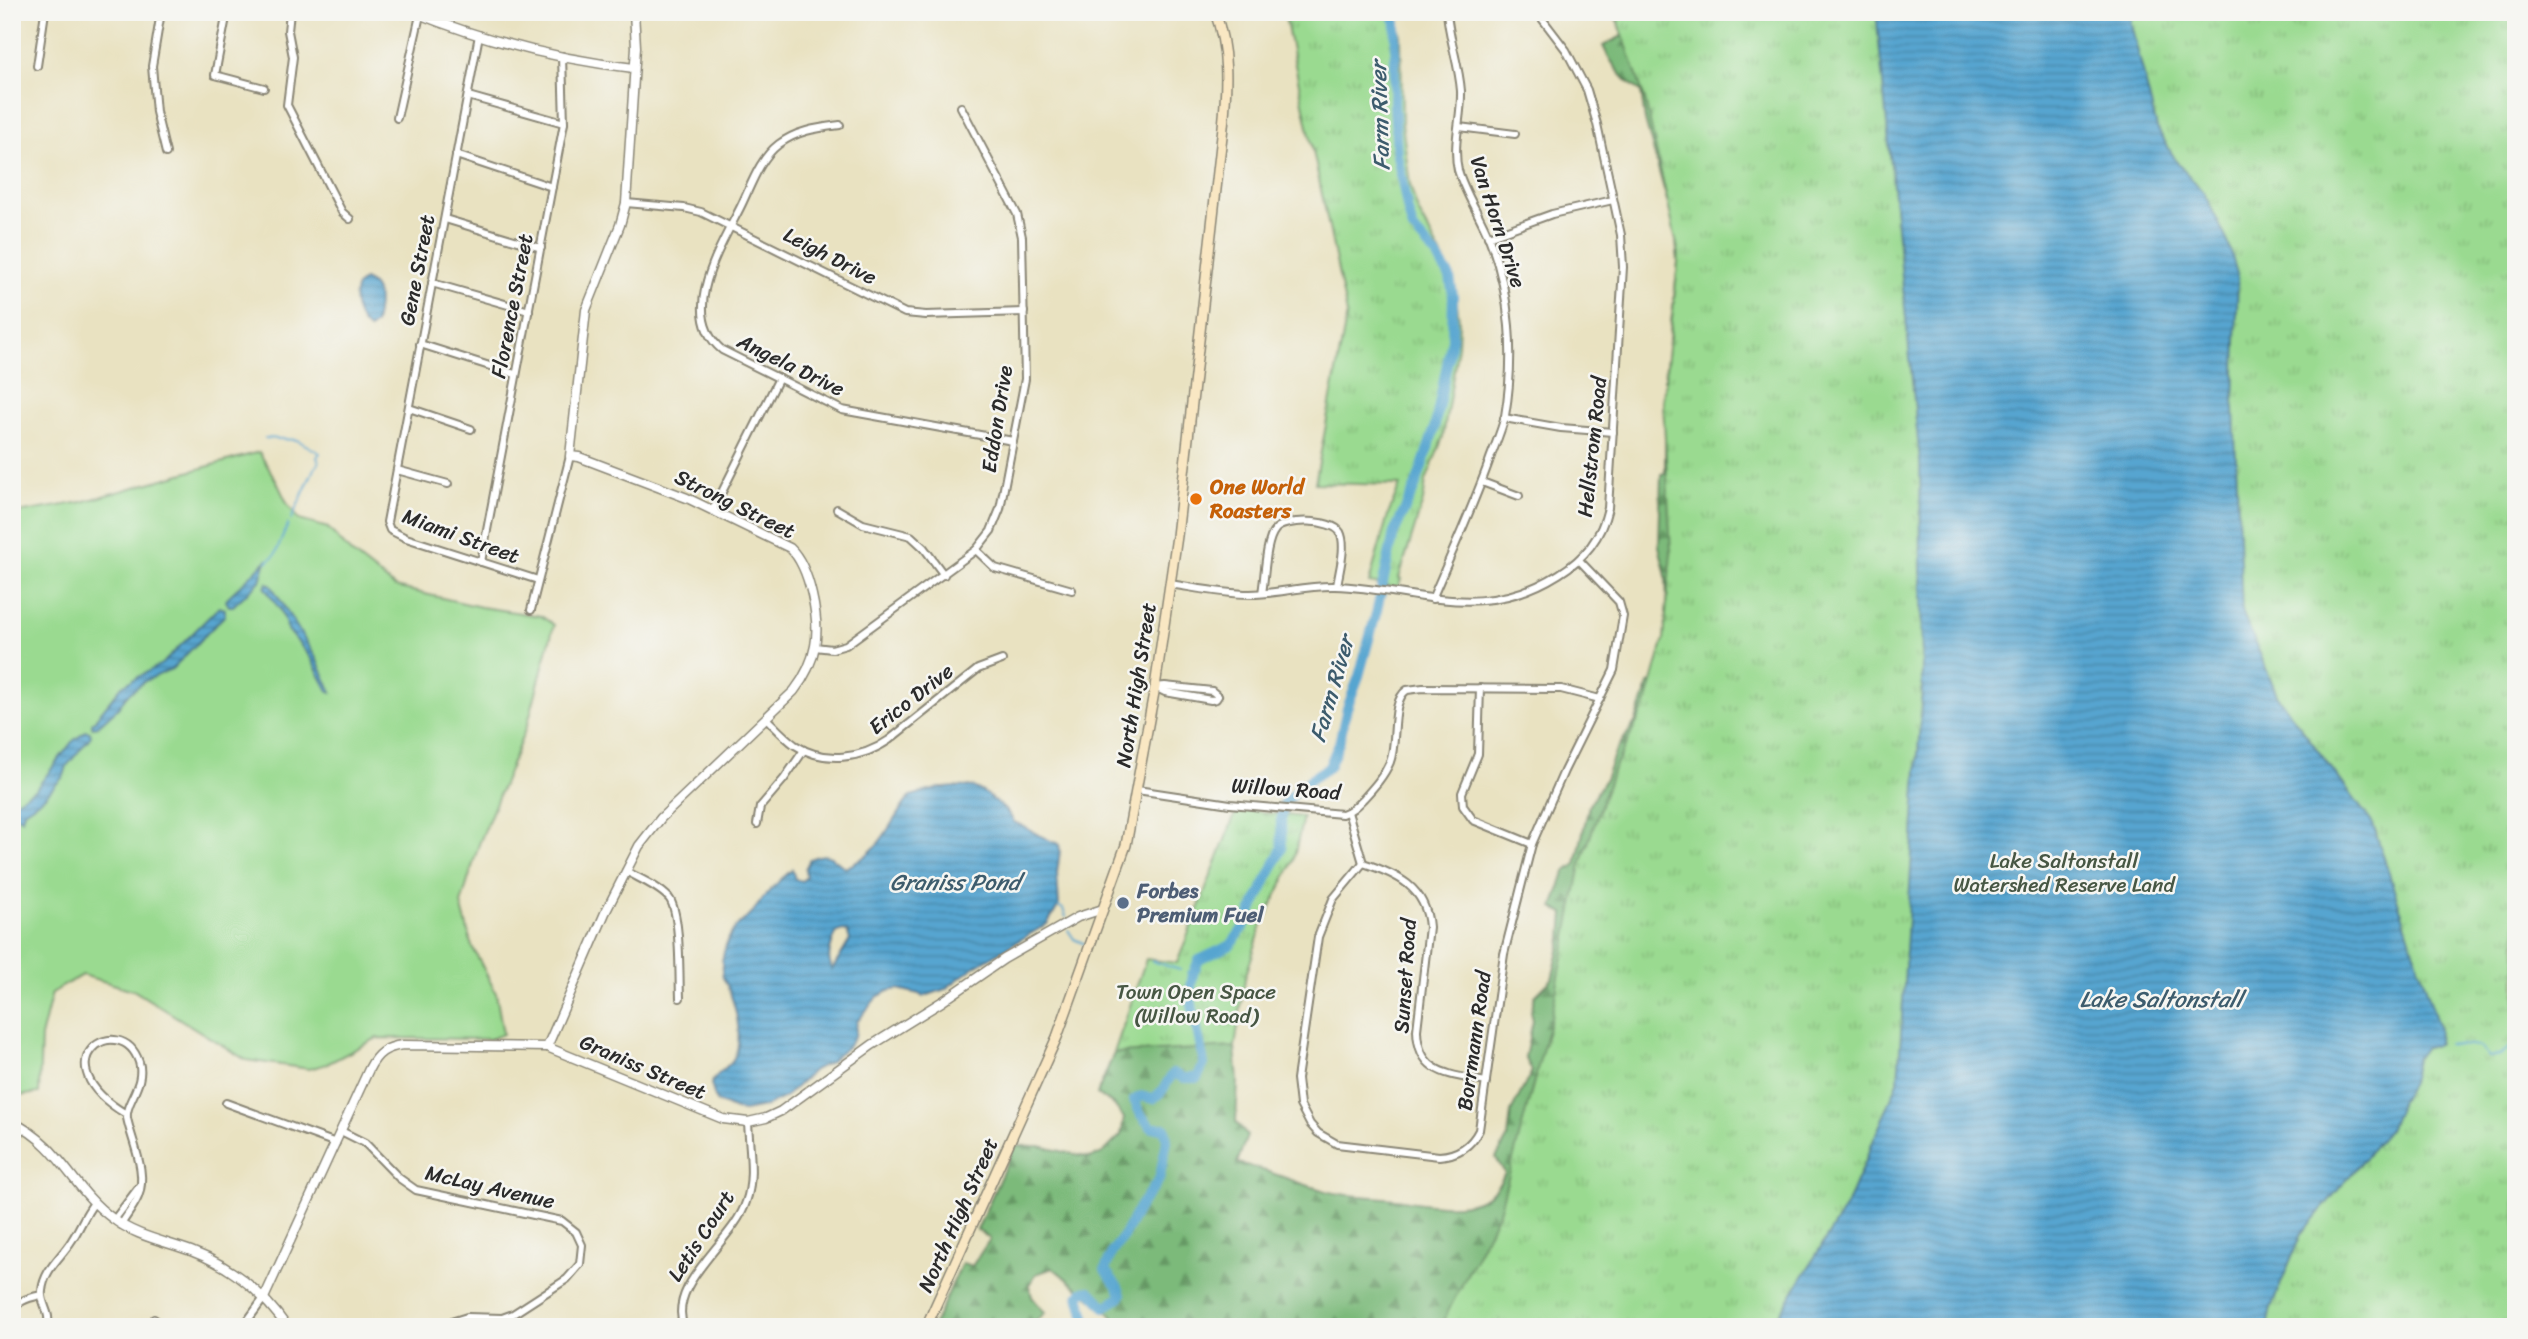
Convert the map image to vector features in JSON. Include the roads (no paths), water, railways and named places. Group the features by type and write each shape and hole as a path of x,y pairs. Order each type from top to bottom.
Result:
{"main road":[{"name":"North High Street","path":"926,1327 1058,1037 1126,845 1138,790 1170,584 1225,106 1225,55 1215,12"}],"street":[{"path":"37,66 45,12"},
{"path":"161,12 152,66 156,113 166,153"},
{"path":"227,12 215,75 264,88"},
{"path":"290,12 288,31 293,57 287,105 342,212 350,219"},
{"path":"531,610 570,456 586,310 626,203 636,26 634,12"},
{"name":"Van Horn Drive","path":"1432,599 1482,482 1504,418 1510,355 1509,325 1500,273 1488,237 1457,167 1459,74 1447,12"},
{"name":"Hellstrom Road","path":"1170,584 1238,594 1337,586 1432,599 1479,602 1520,593 1554,577 1579,560 1594,542 1605,519 1610,484 1623,267 1621,234 1587,90 1566,50 1537,12"},
{"path":"397,118 416,14 562,57 634,68"},
{"name":"Gene Street","path":"388,512 480,35"},
{"name":"Florence Street","path":"481,562 564,123 562,57"},
{"path":"468,96 564,123"},
{"name":"Eddon Drive","path":"815,648 832,649 846,645 944,575 976,550 991,531 1000,509 1024,379 1023,237 1020,222 961,107"},
{"name":"Angela Drive","path":"840,125 804,131 789,138 772,150 763,162 708,273 704,307 705,327 712,341 722,350 842,410 1013,441"},
{"path":"1459,127 1515,134"},
{"path":"456,155 552,187"},
{"path":"1488,237 1552,214 1613,200"},
{"name":"Leigh Drive","path":"626,203 692,209 905,313 926,315 1024,312"},
{"path":"445,219 541,248"},
{"path":"432,283 528,311"},
{"path":"419,344 516,374"},
{"path":"713,510 779,378"},
{"path":"409,408 471,429"},
{"path":"1504,418 1561,428 1612,432"},
{"name":"Strong Street","path":"548,1047 599,923 626,871 655,824 767,719 799,684 815,648 817,628 806,574 800,559 782,543 659,487 570,456"},
{"path":"397,470 448,484"},
{"path":"1482,482 1519,496"},
{"path":"837,509 863,524 911,536 924,548 944,575"},
{"name":"Miami Street","path":"388,512 388,525 396,534 538,580"},
{"path":"1262,593 1272,534 1280,525 1290,522 1332,525 1339,531 1343,544 1337,586"},
{"path":"976,550 995,568 1072,590"},
{"name":"Borrmann Road","path":"1363,863 1333,899 1318,937 1297,1079 1298,1097 1304,1115 1318,1133 1336,1144 1446,1156 1462,1150 1479,1130 1504,954 1532,844 1617,660 1623,616 1619,602 1579,560"},
{"name":"Erico Drive","path":"767,719 804,750 837,757 858,755 875,749 978,669 1002,660"},
{"path":"1165,685 1212,691 1218,696 1211,700 1165,692 1155,687 1165,685"},
{"name":"Willow Road","path":"1138,790 1307,812 1348,812 1376,785 1389,764 1395,737 1398,700 1403,692 1413,688 1561,689 1600,699"},
{"path":"1480,688 1478,754 1464,784 1463,806 1473,820 1532,844"},
{"path":"757,824 760,807 789,773 804,750"},
{"path":"1348,812 1363,863"},
{"name":"Sunset Road","path":"1363,863 1405,881 1415,890 1427,912 1429,927 1416,1030 1422,1056 1441,1072 1486,1082"},
{"path":"626,871 659,890 673,905 680,998"},
{"path":"748,1122 766,1118 789,1106 872,1045 1016,951 1088,912 1103,909"},
{"path":"117,1222 139,1194 139,1166 126,1114 139,1082 139,1064 130,1047 110,1040 99,1042 86,1057 88,1076 99,1095 126,1114"},
{"name":"Graniss Street","path":"264,1298 373,1061 385,1049 403,1045 548,1047 723,1119 748,1122"},
{"path":"226,1102 336,1143"},
{"path":"12,1122 34,1134 56,1154 94,1203 117,1222 207,1258 241,1279 264,1298 287,1327"},
{"name":"Letis Court","path":"684,1327 680,1310 684,1293 737,1221 746,1203 750,1180 748,1122"},
{"name":"McLay Avenue","path":"341,1131 365,1143 398,1178 416,1190 562,1221 572,1227 580,1237 582,1255 578,1269 524,1307 502,1318 467,1317 435,1327"},
{"path":"47,1327 49,1314 41,1295 48,1271 72,1241 94,1203"},
{"path":"18,1327 12,1316 15,1306 23,1300 41,1295"},
{"path":"243,1327 264,1298"},
{"path":"154,1319 165,1327"}],"water":[{"name":"Lake Saltonstall","path":"1876,12 2131,12 2131,24 2157,128 2178,164 2204,193 2228,242 2238,277 2234,407 2242,611 2278,697 2373,824 2439,1028 2438,1043 2434,1047 2425,1047 2416,1059 2411,1083 2390,1128 2301,1234 2271,1308 2267,1327 1772,1327 1846,1206 1898,1082 1922,687 1920,462"},
{"path":"364,280 374,288 378,299 375,324 369,329 360,319 354,297 359,284"},
{"path":"266,561 260,581 233,606 229,606 226,601 228,597"},
{"path":"267,583 271,585 316,658 332,692 328,691 310,657 288,630 281,611 265,588"},
{"path":"219,607 225,609 225,615 172,669 145,681 126,696 118,708 98,726 92,727 92,723 122,686 163,663"},
{"path":"86,731 90,732 91,736 67,766 64,776 43,798 24,811 22,819 15,815 12,817 12,803 36,789 72,742"},
{"name":"Graniss Pond","path":"940,788 975,788 997,803 1014,822 1059,844 1059,905 1047,924 974,967 945,989 923,997 898,989 877,997 857,1022 855,1036 848,1046 830,1062 814,1070 785,1097 764,1107 744,1111 716,1101 711,1084 733,1060 738,1040 736,1012 722,972 724,951 732,932 792,870 795,879 802,881 806,877 805,869 810,859 826,855 845,868 869,853 911,796","holes":["847,931 850,940 832,970 829,956 833,941 837,932"]}],"waterway":[{"name":"Farm River","path":"1083,1327 1086,1320 1079,1296 1082,1292 1090,1291 1105,1307 1121,1295 1105,1270 1112,1252 1159,1180 1167,1141 1165,1128 1152,1128 1141,1115 1134,1100 1141,1096 1153,1099 1162,1091 1173,1073 1184,1078 1197,1078 1204,1064 1190,994 1193,974 1199,960 1231,945 1244,927 1282,848 1281,821 1284,803 1329,767 1359,676 1394,533 1416,485 1434,430 1452,339 1453,296 1450,277 1435,254 1413,229 1408,212 1397,155 1394,103 1396,23 1391,12"},
{"path":"265,438 297,440 320,453 317,457 319,463 291,520"},
{"path":"267,562 275,555 288,524"},
{"path":"1058,906 1063,909 1066,917"},
{"path":"1068,930 1074,939 1085,944"},
{"path":"1152,961 1180,970"},
{"name":"Farm River","path":"1188,972 1193,974"},
{"path":"2447,1044 2480,1047 2489,1057 2500,1055 2509,1048 2516,1049"}],"place":[{"name":"One World Roasters","path":"1196,499"},
{"name":"Forbes Premium Fuel","path":"1123,903"}],"park label":[{"name":"Lake Saltonstall Watershed Reserve Land","path":"2064,873"},
{"name":"Town Open Space (Willow Road)","path":"1196,1004"}]}
